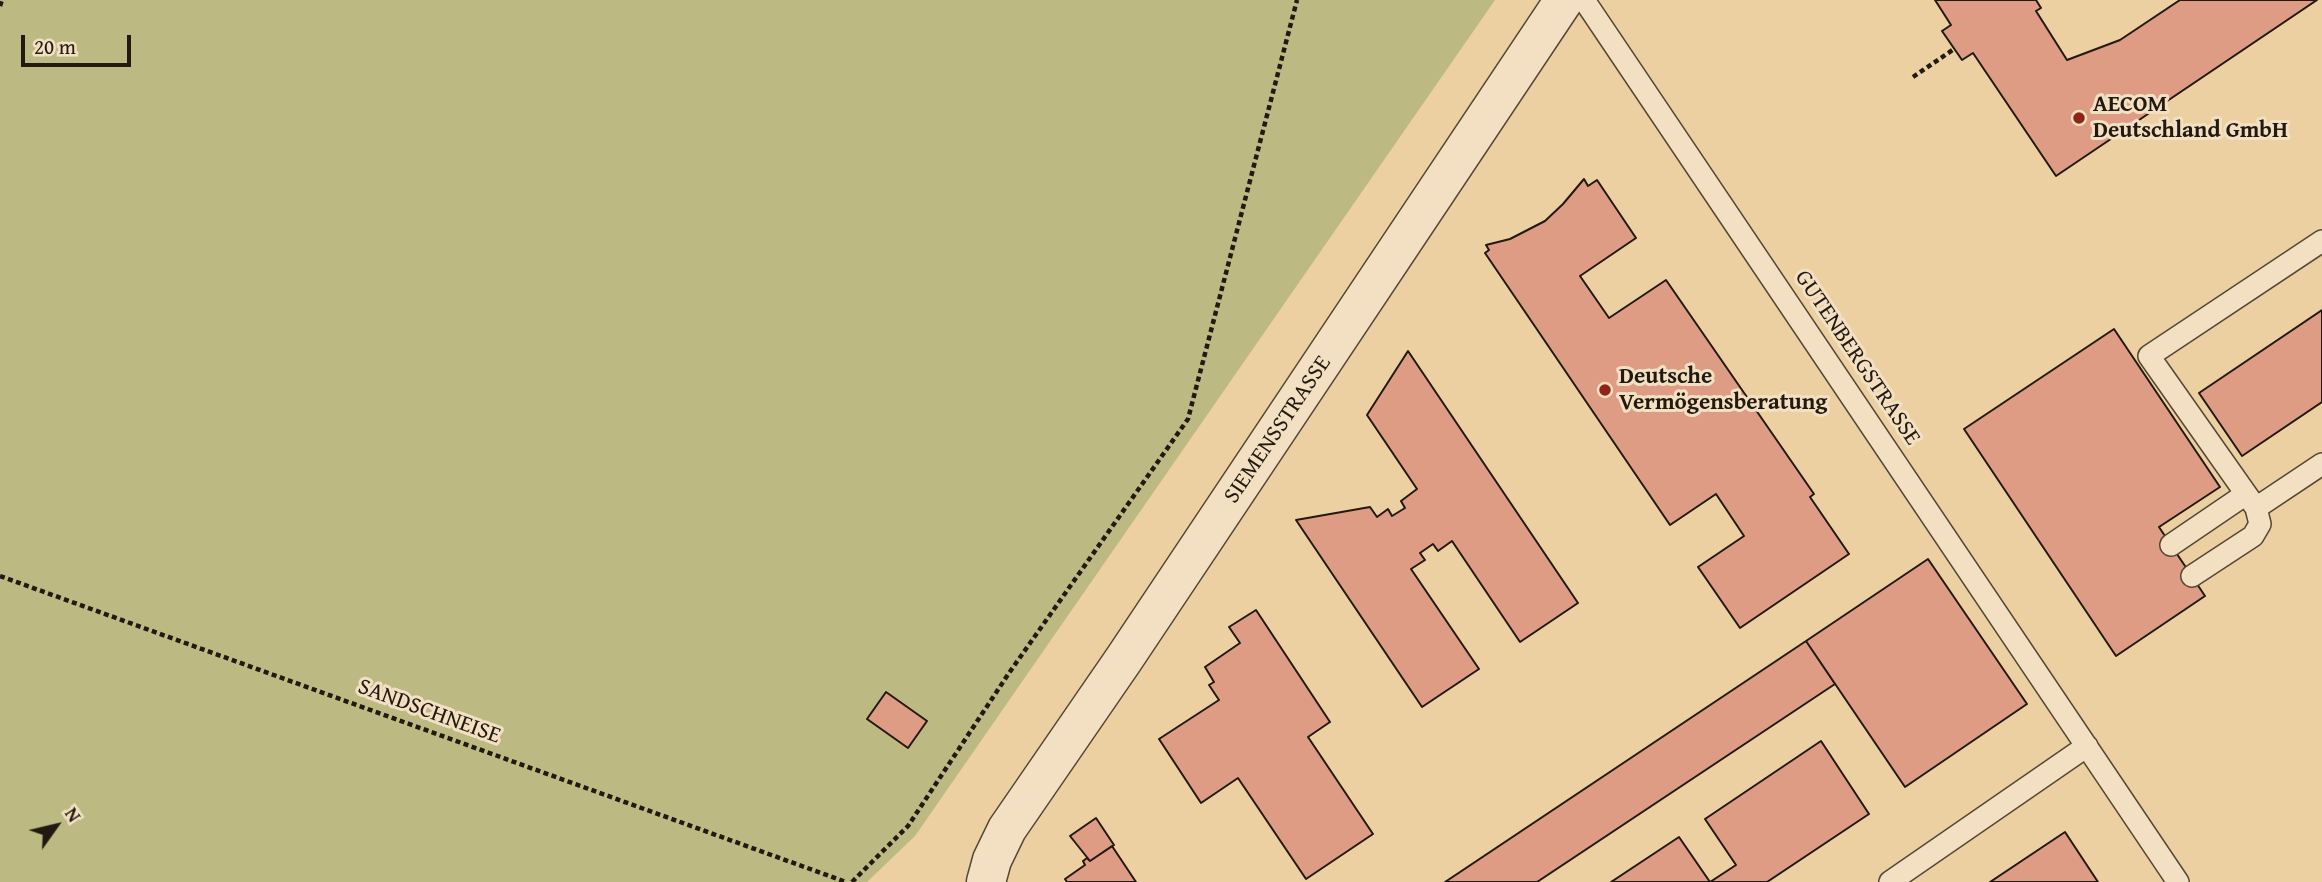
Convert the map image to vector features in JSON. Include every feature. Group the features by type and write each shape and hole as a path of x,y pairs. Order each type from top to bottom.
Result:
{"street":[{"name":"SIEMENSSTRASSE","path":"989,871 998,844 1029,796 1154,615 1564,0"}],"lane":[{"name":"GUTENBERGSTRASSE","path":"1584,0 2178,882"},
{"path":"2192,576 2253,536 2259,524 2251,501 2149,356 2322,241"},
{"path":"2171,545 2322,464"},
{"path":"1890,882 2087,746"}],"path":[{"path":"0,6 2,0"},
{"path":"852,882 908,826 1009,673 1188,419 1297,0"},
{"path":"1913,77 1954,49"},
{"name":"SANDSCHNEISE","path":"0,576 846,882"}],"shaded area":[{"path":"0,0 1495,0 915,836 867,882 0,882"}],"building":[{"name":"AECOM Deutschland GmbH","path":"1935,0 2036,0 2041,8 2036,11 2067,60 2120,40 2180,0 2317,0 2056,176 1973,53 1962,60 1942,31 1951,25"},
{"path":"1584,179 1588,186 1597,180 1636,238 1580,276 1609,318 1666,280 1814,494 1810,497 1849,554 1740,628 1698,567 1744,536 1716,494 1670,525 1485,253 1489,250 1486,245 1510,239 1545,221"},
{"path":"2322,310 2322,402 2242,456 2199,393"},
{"path":"2114,329 2220,487 2159,527 2205,596 2116,656 1964,429"},
{"path":"1408,351 1578,603 1520,642 1452,541 1438,551 1433,544 1420,553 1425,560 1411,569 1479,669 1422,707 1296,520 1370,507 1377,517 1388,509 1392,516 1405,508 1401,501 1417,489 1367,415"},
{"path":"1928,559 2027,704 1905,787 1806,641"},
{"path":"1256,610 1330,722 1308,737 1373,834 1306,879 1238,778 1201,803 1159,739 1219,700 1209,685 1214,682 1205,667 1240,643 1229,627"},
{"path":"1806,641 1835,684 1537,882 1445,882"},
{"path":"886,692 927,721 908,748 867,719"},
{"path":"1821,741 1869,814 1767,882 1710,882 1736,865 1705,819"},
{"path":"1096,818 1114,845 1090,861 1070,836"},
{"path":"2065,832 2098,882 1990,882"},
{"path":"1679,837 1710,882 1611,882"},
{"path":"1112,846 1136,882 1067,882 1065,879 1085,865 1083,861 1087,858 1090,861"}],"place":[{"name":"AECOM Deutschland GmbH","path":"2079,118"},
{"name":"Deutsche Vermögensberatung","path":"1605,390"}]}
